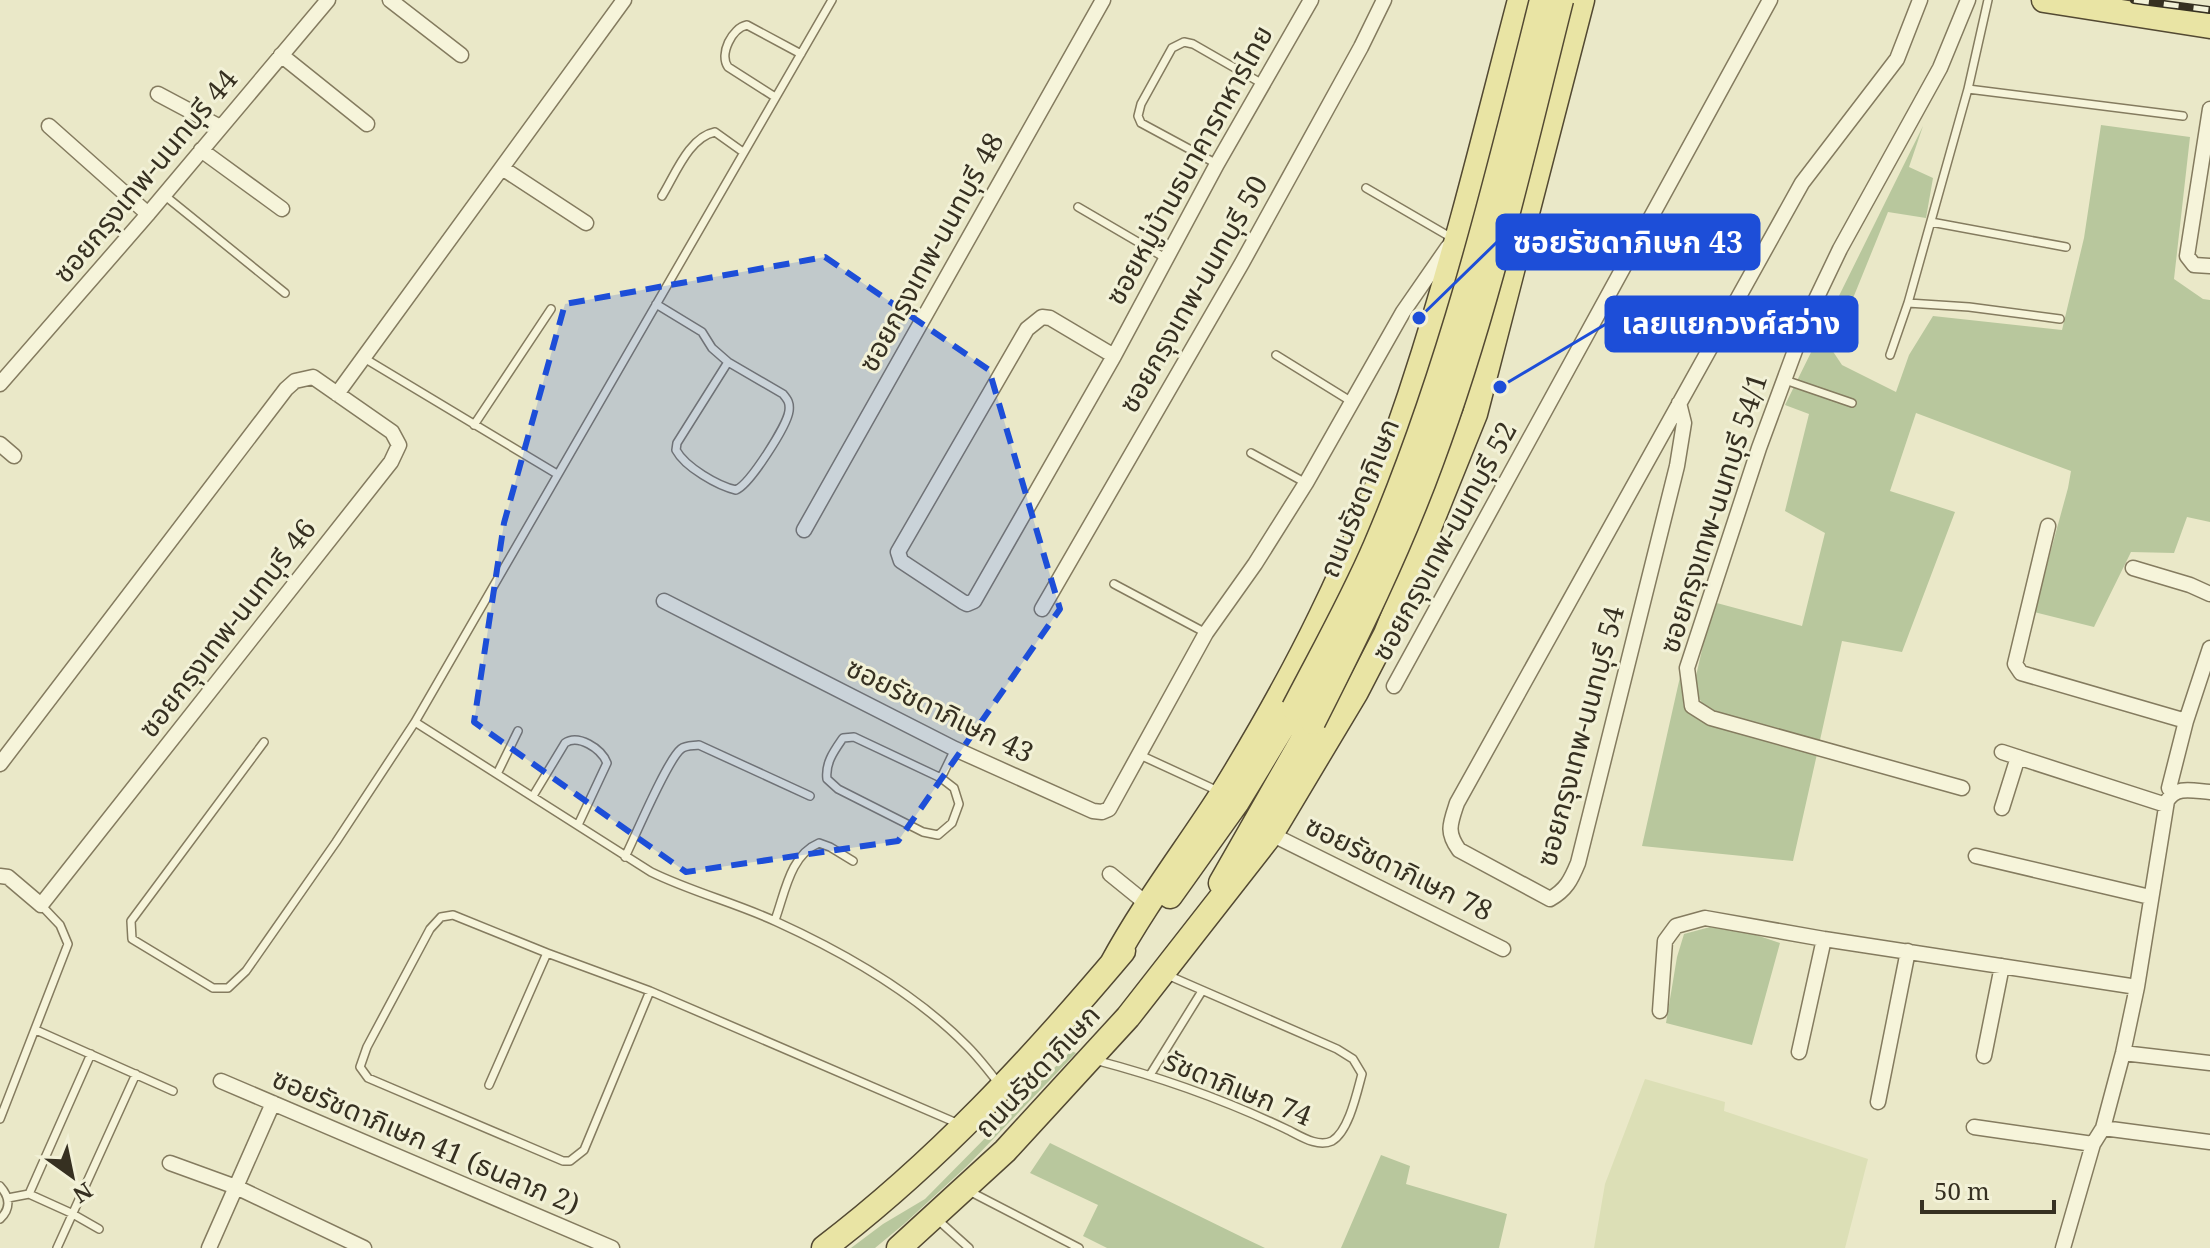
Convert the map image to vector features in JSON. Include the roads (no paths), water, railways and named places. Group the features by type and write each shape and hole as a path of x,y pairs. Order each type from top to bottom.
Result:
{"main road":[{"name":"ถนนรัชดาภิเษก","path":"1112,964 1147,904 1222,793 1275,706 1321,618 1365,520 1406,413 1520,0"},
{"name":"ถนนรัชดาภิเษก","path":"1203,920 1304,715 1425,418 1486,223 1542,0"},
{"name":"ถนนรัชดาภิเษก","path":"824,1248 881,1202 1003,1088 1170,896 1304,715 1384,577 1431,463 1494,265 1561,0"},
{"name":"ถนนรัชดาภิเษก","path":"899,1248 1025,1131 1091,1059 1247,867 1326,744 1386,634 1475,414 1582,0"},
{"path":"2044,0 2210,26"},
{"path":"1456,240 1474,220 1495,214 1507,218 1513,227 1515,259"}],"street":[{"name":"ซอยกรุงเทพ-นนทบุรี 44","path":"0,384 328,0"},
{"path":"390,0 461,55"},
{"path":"337,394 624,0"},
{"name":"ซอยกรุงเทพ-นนทบุรี 48","path":"804,530 1103,0"},
{"name":"ซอยหมู่บ้านธนาคารทหารไทย","path":"1114,356 1050,318 1042,317 1027,329 898,552 901,561 967,604 974,601 1114,356 1261,83 1311,0"},
{"name":"ซอยกรุงเทพ-นนทบุรี 50","path":"1042,609 1242,263 1384,0"},
{"name":"ซอยกรุงเทพ-นนทบุรี 52","path":"1394,686 1770,0"},
{"name":"ซอยกรุงเทพ-นนทบุรี 54","path":"1679,403 1684,423 1677,466 1578,863 1570,883 1550,899 1459,850 1450,838 1450,823 1457,803 1679,403 1802,183 1897,59 1920,0"},
{"name":"ซอยกรุงเทพ-นนทบุรี 54/1","path":"1962,788 1711,718 1692,706 1687,668 1759,448 1807,318 1840,249 1940,68 1968,0"},
{"path":"281,55 367,124"},
{"path":"158,94 220,127"},
{"path":"2210,109 2187,256 2194,265 2210,266"},
{"path":"49,126 148,214"},
{"path":"201,150 282,209"},
{"path":"502,168 586,223"},
{"name":"ซอยรัชดาภิเษก 43","path":"664,601 955,749 1093,811 1109,809 1206,633 1255,564 1306,483 1403,312 1456,240"},
{"name":"ซอยกรุงเทพ-นนทบุรี 46","path":"0,764 295,381 313,377 392,432 399,445 391,462 41,905"},
{"path":"0,444 14,456"},
{"path":"2048,526 2015,664 2021,673 2186,721"},
{"path":"2133,568 2210,594"},
{"path":"2063,1248 2093,1144 2103,1128 2123,1053 2137,987 2169,788 2186,721 2210,648"},
{"path":"2002,752 2169,799"},
{"path":"2002,808 2018,757"},
{"path":"2169,799 2181,790 2210,792"},
{"name":"ซอยรัชดาภิเษก 78","path":"1271,834 1503,949"},
{"path":"1976,856 2150,897"},
{"path":"1110,874 1147,904"},
{"path":"0,876 8,877 41,905"},
{"path":"1660,1011 1665,941 1676,926 1705,918 2137,987"},
{"path":"1799,1052 1824,939"},
{"path":"1878,1102 1908,951"},
{"path":"1984,1056 2002,966"},
{"path":"2123,1053 2210,1063"},
{"name":"ซอยรัชดาภิเษก 41 (ธนลาภ 2)","path":"221,1081 612,1248"},
{"path":"209,1248 273,1103"},
{"path":"1974,1127 2093,1144"},
{"path":"2103,1128 2210,1142"},
{"path":"170,1163 236,1187 364,1248"}],"lane":[{"path":"264,742 131,921 132,939 213,988 228,988 246,971 415,722 832,0"},
{"path":"1890,355 1908,303 1968,89 1988,0"},
{"path":"775,97 724,62 723,56 736,30 747,25 801,54"},
{"path":"1217,164 1141,123 1138,116 1141,104 1172,48 1184,42 1193,44 1261,83"},
{"path":"1968,89 2183,116"},
{"path":"662,196 697,141 706,133 715,132 743,152"},
{"path":"1366,188 1456,240"},
{"path":"164,195 285,293"},
{"path":"1078,207 1167,259"},
{"path":"1931,222 2066,247"},
{"path":"1908,303 1969,307 2060,319"},
{"path":"656,304 702,332 712,348 728,362 783,394 790,405 789,416 757,468 749,480 736,490 691,466 680,458 676,450 677,443 728,362"},
{"path":"474,425 551,309"},
{"path":"1276,355 1352,402"},
{"path":"364,358 557,474"},
{"path":"1785,380 1852,403"},
{"path":"1251,453 1306,483"},
{"path":"1114,584 1206,633"},
{"path":"415,722 625,857 686,889 775,920 853,960 916,1004 968,1047 1003,1088"},
{"path":"497,774 518,731"},
{"path":"854,737 941,778 954,788 959,804 952,823 938,835 923,832 838,789 827,779 826,768 843,738 854,737"},
{"path":"533,796 570,739 599,751 607,763 578,825"},
{"path":"625,857 670,764 679,750 688,746 699,745 810,796"},
{"path":"941,778 955,749"},
{"path":"1140,755 1222,793"},
{"path":"775,920 795,864 806,849 819,843 853,861"},
{"path":"0,1119 68,944 60,925 41,905"},
{"path":"650,991 584,1150 578,1158 570,1161 563,1161 368,1078 362,1072 361,1062 367,1047 430,929 441,917 453,915 650,991 965,1126"},
{"path":"489,1085 547,953"},
{"path":"1150,1075 1202,991 1163,973"},
{"name":"รัชดาภิเษก 74","path":"1091,1059 1150,1075 1276,1124 1316,1143 1331,1141 1340,1132 1352,1108 1362,1074 1353,1059 1337,1049 1202,991"},
{"path":"36,1030 173,1091"},
{"path":"29,1194 91,1054"},
{"path":"57,1248 136,1074"},
{"path":"0,1186 8,1198 6,1212 0,1219"},
{"path":"965,1189 1079,1248"},
{"path":"8,1198 29,1194 99,1229"},
{"path":"934,1216 969,1248"}],"railway":[{"path":"2134,0 2210,10"}],"place":[{"name":"ซอยรัชดาภิเษก 43","path":"1419,318"},
{"name":"เลยแยกวงศ์สว่าง","path":"1500,387"}]}
